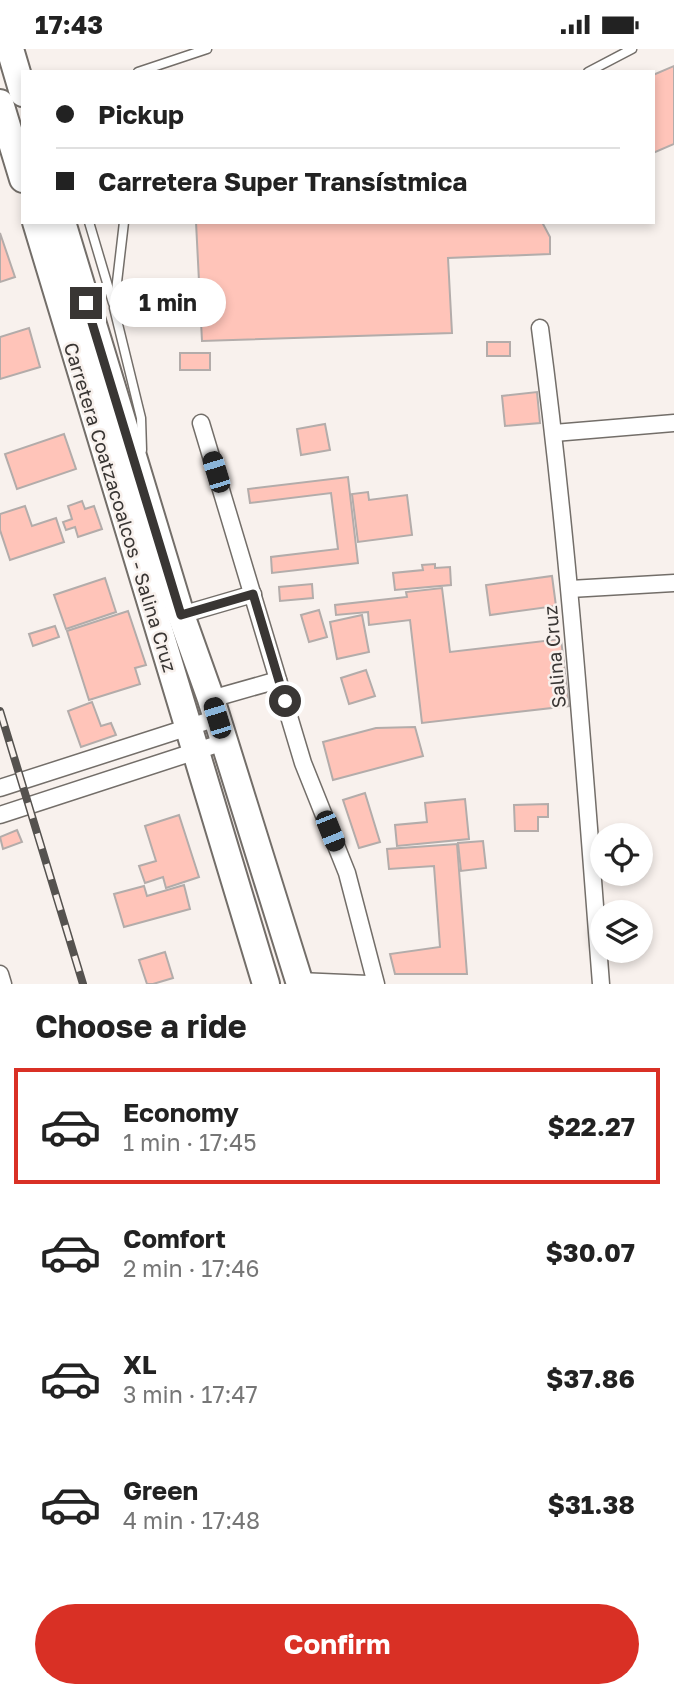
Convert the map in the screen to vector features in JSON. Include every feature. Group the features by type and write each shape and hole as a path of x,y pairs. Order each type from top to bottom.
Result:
{"main road":[{"path":"10,49 21,86"},
{"path":"0,103 21,172"},
{"name":"Carretera Coatzacoalcos - Salina Cruz","path":"37,224 266,984"},
{"path":"63,224 181,615 217,720 299,983"}],"street":[{"name":"Salina Cruz","path":"540,328 570,589 601,984"},
{"path":"201,423 303,763 346,873 376,984"},
{"path":"554,433 674,423"},
{"path":"570,589 674,583"},
{"path":"181,615 253,594"},
{"path":"0,815 192,740 278,680"},
{"path":"0,788 192,740 217,720"},
{"path":"0,974 3,984"},
{"path":"299,983 368,984"}],"lane":[{"path":"144,70 207,49"},
{"path":"592,70 632,49"},
{"path":"90,224 141,418 143,490"},
{"path":"114,308 124,224"}],"building":[{"path":"674,66 674,144 655,152 655,74"},
{"path":"196,224 543,224 550,237 550,254 448,258 452,333 202,341"},
{"path":"0,233 15,277 0,282"},
{"path":"29,328 40,367 0,379 0,337"},
{"path":"487,342 510,342 510,356 487,356"},
{"path":"180,353 210,353 210,370 180,370"},
{"path":"537,392 540,423 505,426 502,396"},
{"path":"325,424 330,450 301,455 297,429"},
{"path":"64,434 76,469 17,489 5,454"},
{"path":"348,477 358,563 272,573 271,557 338,549 331,493 250,503 248,489"},
{"path":"368,492 369,500 407,495 412,535 358,542 352,494"},
{"path":"82,501 85,509 94,506 102,529 78,537 75,527 66,530 63,522 72,519 68,506"},
{"path":"25,506 32,526 56,518 64,542 10,560 0,530 0,514"},
{"path":"435,564 435,568 450,567 451,585 395,590 393,573 423,570 422,565"},
{"path":"552,576 556,606 490,615 486,585"},
{"path":"105,578 116,612 66,629 54,595"},
{"path":"312,584 313,598 280,601 279,587"},
{"path":"442,588 450,652 561,639 569,706 422,723 410,620 369,625 368,612 336,615 335,605 407,597 406,592"},
{"path":"319,610 327,637 309,642 301,615"},
{"path":"128,611 146,665 135,668 140,684 89,700 67,631"},
{"path":"362,615 369,652 337,659 330,622"},
{"path":"55,626 59,637 33,646 29,634"},
{"path":"366,670 375,696 349,704 341,678"},
{"path":"92,702 101,726 111,723 116,735 81,747 68,711"},
{"path":"415,727 423,756 333,780 323,742 376,728"},
{"path":"365,793 380,842 359,848 343,800"},
{"path":"465,799 469,839 397,846 395,825 427,822 425,803"},
{"path":"548,804 548,817 538,817 538,831 515,831 514,805"},
{"path":"179,815 199,877 166,888 163,877 145,883 139,866 156,861 145,826"},
{"path":"17,830 22,842 3,849 0,837"},
{"path":"483,841 486,868 461,871 458,843"},
{"path":"457,844 467,974 395,974 390,954 440,947 434,866 389,869 387,849"},
{"path":"184,885 190,909 124,927 114,894 144,886 147,896"},
{"path":"165,952 173,978 147,984 139,960"}],"railway":[{"path":"0,711 83,984"}],"route":[{"path":"86,303 181,615 253,594 285,701"}]}
